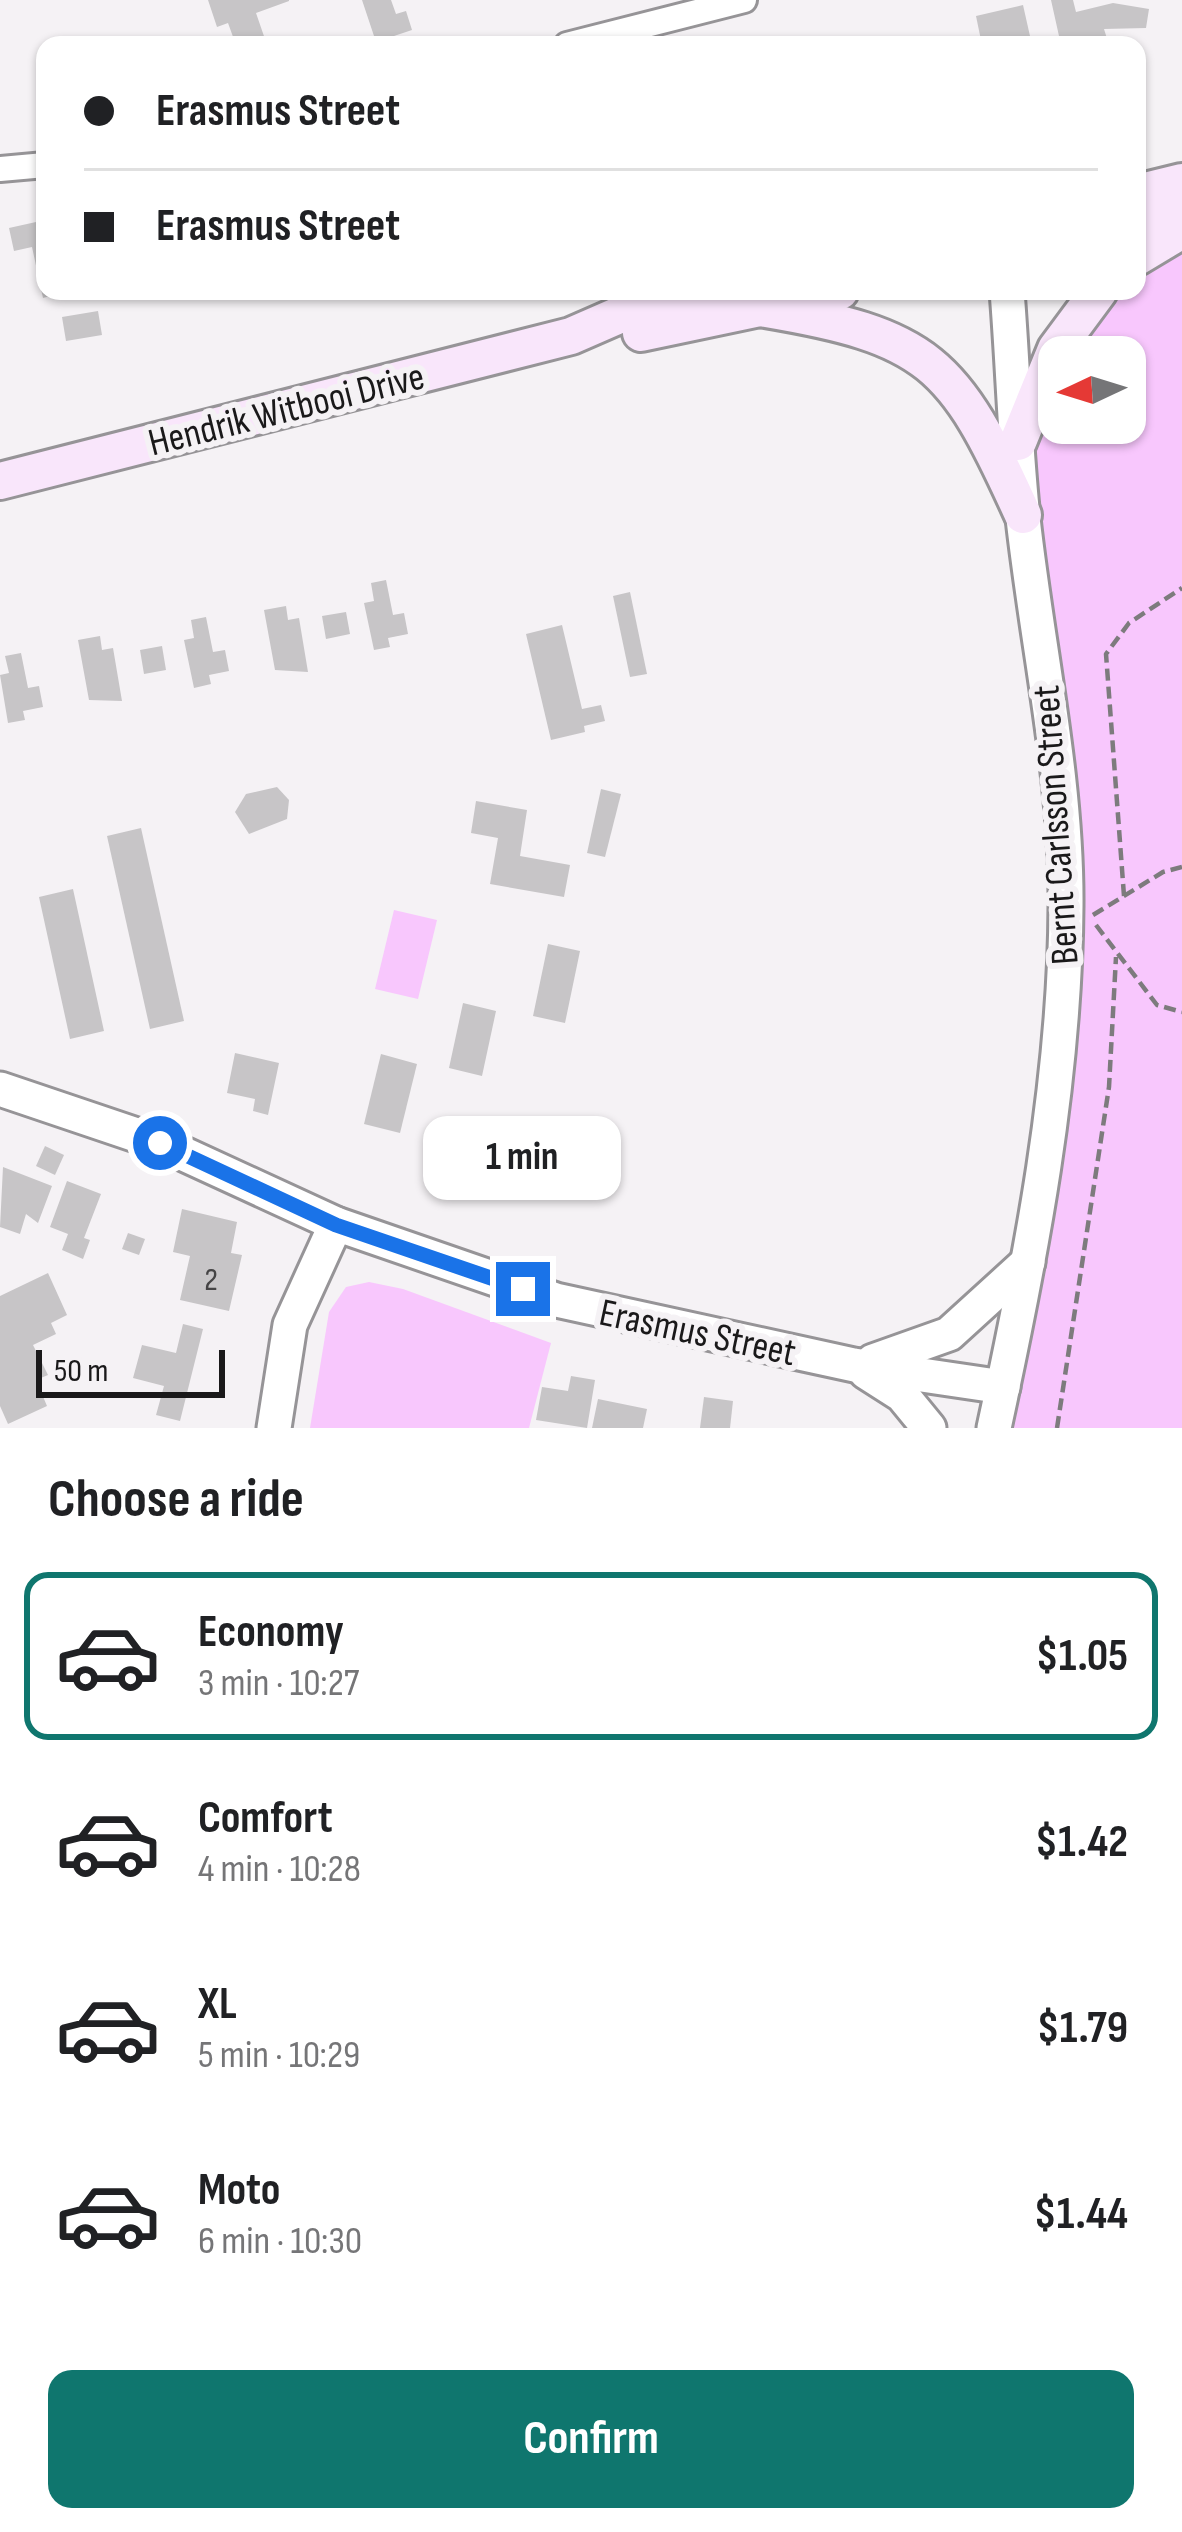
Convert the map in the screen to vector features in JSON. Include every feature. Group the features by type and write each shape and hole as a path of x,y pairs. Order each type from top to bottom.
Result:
{"main road":[{"path":"1146,191 1182,182"},
{"path":"1146,220 1182,211"},
{"path":"1146,252 1182,230"},
{"name":"Hendrik Witbooi Drive","path":"0,481 572,337 626,312 678,300"},
{"name":"Hendrik Witbooi Drive","path":"572,337 630,335 798,300"},
{"path":"1018,442 1056,349 1092,300"},
{"path":"760,308 850,326 915,353 940,371 963,393 981,424 1023,515"}],"street":[{"path":"602,36 744,0"},
{"path":"0,169 36,166"},
{"name":"Bernt Carlsson Street","path":"994,1428 1028,1262 1063,1010 1066,902 1050,715 1023,515 1008,300"},
{"name":"Erasmus Street","path":"0,1089 160,1143 336,1225 556,1300 854,1365 1003,1387"},
{"path":"274,1428 280,1363 290,1325 336,1225"},
{"path":"854,1365 904,1354 950,1334 1028,1262"},
{"path":"854,1365 902,1395 929,1428"}],"path":[{"path":"1124,896 1106,654 1129,623 1182,588"},
{"path":"1091,916 1163,872 1182,867"},
{"path":"1084,899 1116,957 1157,1005 1182,1012"},
{"path":"1057,1428 1109,1087 1116,957"}],"shaded area":[{"path":"1182,230 1182,1428 994,1428 1028,1262 1063,1010 1067,902 1018,442 1038,393 1038,444 1146,444 1146,336 1066,336 1092,300 1146,300 1146,252"},
{"path":"394,910 437,920 418,999 375,989"},
{"path":"369,1282 403,1289 551,1343 529,1428 310,1428 329,1312 346,1287"}],"building":[{"path":"208,0 289,0 256,13 264,36 233,36 228,23 217,27"},
{"path":"362,0 391,0 396,14 406,11 412,30 374,36"},
{"path":"1051,0 1073,0 1076,12 1113,3 1149,9 1146,28 1104,29 1106,36 1059,36"},
{"path":"1023,5 1030,36 980,36 976,16"},
{"path":"36,222 36,266 32,247 14,251 9,228"},
{"path":"98,311 102,335 66,341 62,317"},
{"path":"386,580 393,615 404,613 408,634 388,638 390,647 374,650 364,603 374,601 371,583"},
{"path":"630,592 647,674 630,677 613,596"},
{"path":"286,606 288,620 299,618 308,672 275,670 264,610"},
{"path":"346,612 350,634 326,639 322,616"},
{"path":"206,617 213,652 225,650 229,671 209,675 211,684 194,688 184,640 194,638 191,620"},
{"path":"562,625 582,709 601,705 605,721 584,726 585,732 551,740 526,634"},
{"path":"100,636 102,650 113,648 122,701 89,700 78,640"},
{"path":"162,646 166,670 144,674 140,650"},
{"path":"21,653 28,688 39,686 43,707 23,711 25,720 8,723 0,675 9,673 5,656"},
{"path":"277,787 289,800 287,819 249,834 235,812 246,794"},
{"path":"601,789 621,794 605,857 587,853"},
{"path":"476,801 527,810 520,856 570,865 564,897 490,884 498,838 471,833"},
{"path":"141,828 184,1021 150,1029 107,836"},
{"path":"73,889 104,1031 70,1039 39,897"},
{"path":"548,944 580,951 565,1023 533,1016"},
{"path":"463,1003 496,1011 482,1076 449,1068"},
{"path":"235,1053 279,1063 268,1115 253,1111 255,1099 227,1093"},
{"path":"381,1054 417,1064 400,1133 364,1124"},
{"path":"45,1146 64,1155 55,1175 36,1166"},
{"path":"3,1167 52,1186 38,1223 26,1214 20,1234 0,1227"},
{"path":"67,1181 101,1194 84,1238 90,1240 83,1259 62,1250 68,1234 50,1227"},
{"path":"182,1209 237,1222 231,1253 242,1255 229,1311 180,1300 190,1256 173,1252"},
{"path":"128,1233 145,1239 139,1255 122,1249"},
{"path":"48,1273 67,1315 51,1323 56,1334 33,1345 48,1375 36,1380 47,1406 8,1424 0,1406 0,1296"},
{"path":"183,1324 203,1329 180,1421 156,1415 164,1386 133,1378 142,1345 176,1353"},
{"path":"571,1376 595,1380 587,1428 536,1420 542,1387 568,1391"},
{"path":"704,1397 733,1401 730,1428 700,1428"},
{"path":"598,1399 647,1409 643,1428 592,1428"}],"route":[{"path":"160,1143 336,1225 523,1289"}]}
